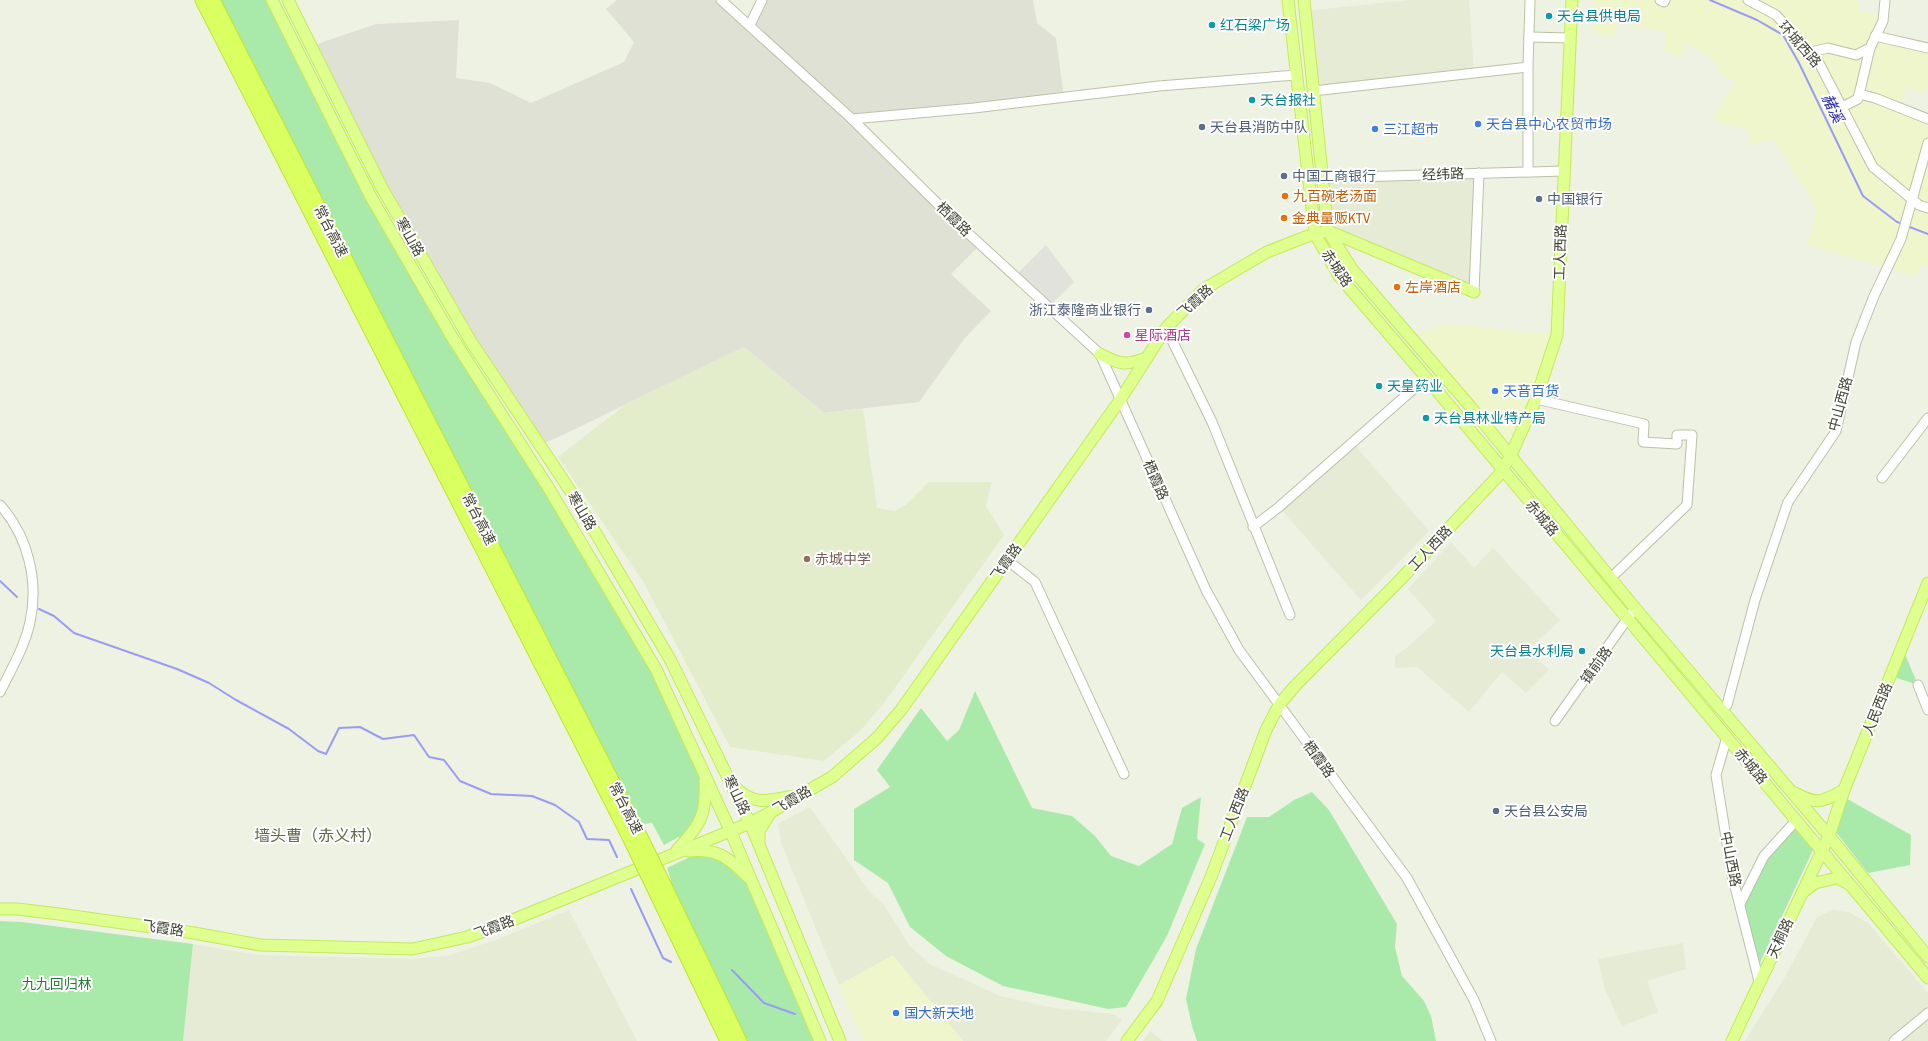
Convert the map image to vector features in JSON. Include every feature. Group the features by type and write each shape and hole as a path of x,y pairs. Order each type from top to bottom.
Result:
{"highway":[{"name":"常台高速","path":"202,0 630,827"},
{"name":"常台高速","path":"213,0 659,886 740,1041"},
{"name":"常台高速","path":"659,886 727,1041"}],"main road":[{"name":"寒山路","path":"272,0 371,197 452,337 548,487 653,663 730,830 820,1041"},
{"name":"寒山路","path":"288,0 382,188 470,340 575,498 671,661 750,822 840,1041"},
{"name":"赤城路","path":"1288,0 1315,234 1339,276 1822,849 1928,978"},
{"name":"赤城路","path":"1304,0 1328,231 1352,269 1635,608 1829,836 1928,957"},
{"name":"工人西路","path":"1127,1041 1157,1001 1210,877 1266,730 1279,705 1294,686 1399,581 1503,470 1536,399 1557,335 1572,0"},
{"path":"1290,23 1306,21"},
{"path":"1328,231 1474,292"},
{"name":"飞霞路","path":"0,909 17,909 66,915 194,933 260,945 413,949 460,939 493,928 771,812 832,776 877,738 901,710 1120,400 1166,328 1204,289 1267,252 1315,234 1328,231"},
{"path":"1395,341 1406,332"},
{"path":"1100,354 1115,362 1132,364 1146,358"},
{"name":"人民西路","path":"1829,836 1844,790 1928,583"},
{"path":"674,853 702,820 706,796 705,774"},
{"path":"731,784 741,794 754,800 773,800 803,793"},
{"path":"1790,790 1810,801 1823,801 1844,790"},
{"path":"759,846 759,831 771,812"},
{"name":"天桐路","path":"1732,1041 1759,980 1829,836"},
{"path":"674,853 704,850 730,859 752,880"},
{"path":"1800,895 1815,883 1837,878 1852,886"}],"street":[{"name":"栖霞路","path":"721,0 852,119 958,224 1100,354 1206,590 1239,650 1407,878 1474,1000 1491,1041"},
{"path":"750,25 762,0"},
{"path":"1528,171 1528,67 1530,0"},
{"name":"环城西路","path":"1748,0 1776,15 1818,60 1872,167 1919,205 1928,208"},
{"path":"1842,107 1858,99 1870,48 1882,21 1885,0"},
{"path":"1875,36 1928,48"},
{"path":"1529,38 1570,38"},
{"path":"1810,52 1828,48 1856,55 1870,48"},
{"path":"1313,91 1528,67"},
{"path":"852,119 974,108 1159,86 1296,75"},
{"path":"1859,94 1875,98 1928,119"},
{"name":"中山西路","path":"1728,705 1755,600 1788,502 1836,431 1856,342 1874,296 1902,239 1928,143"},
{"name":"经纬路","path":"1322,178 1564,171"},
{"path":"1474,292 1479,173"},
{"path":"1166,328 1212,422 1253,527 1290,615"},
{"path":"1253,527 1279,507 1426,378"},
{"path":"1536,399 1644,424 1643,442 1677,444 1677,436 1692,435 1687,505 1616,573"},
{"path":"1882,478 1928,418"},
{"path":"0,505 7,513 20,535 27,554 32,576 34,599 30,623 19,653 0,692"},
{"path":"1007,560 1036,582 1124,774"},
{"name":"镇前路","path":"1555,721 1628,620 1635,608"},
{"path":"1918,685 1928,710"},
{"name":"中山西路","path":"1727,737 1716,775 1732,875 1759,980"},
{"path":"1740,904 1764,856 1792,825"},
{"path":"1894,1041 1928,1013"}],"shaded area":[{"path":"617,0 721,0 749,25 762,0 1033,0 1037,23 1056,38 1064,97 852,119 981,244 951,274 991,311 965,338 919,402 824,413 744,347 540,445 470,340 311,46 376,24 459,20 456,78 490,83 531,103 624,62 634,42 606,9"},
{"path":"1410,0 1469,0 1474,73 1313,91 1305,11"},
{"path":"1593,0 1858,0 1859,11 1880,15 1876,32 1928,50 1928,84 1924,95 1908,87 1901,104 1928,118 1928,267 1920,264 1916,278 1883,265 1882,267 1807,244 1817,211 1806,190 1773,139 1750,145 1749,130 1713,120 1735,81 1719,73 1716,62 1687,43 1681,57 1664,51 1666,32 1616,23 1614,37 1593,33"},
{"path":"1479,173 1474,292 1328,231 1322,178"},
{"path":"1046,245 1074,282 1049,307 1015,276"},
{"path":"1441,325 1472,326 1557,335 1514,448 1418,334"},
{"name":"赤城中学","path":"744,347 824,413 863,409 877,508 895,511 906,505 929,482 992,482 986,506 1004,535 884,703 860,731 824,761 730,747 644,583 558,457 626,404"},
{"path":"1352,442 1429,531 1361,600 1279,507"},
{"path":"1451,542 1474,568 1493,548 1560,620 1528,650 1549,670 1526,693 1502,672 1469,712 1417,667 1395,668 1395,656 1408,647 1436,621 1408,589"},
{"path":"810,807 868,890 884,905 909,945 930,964 1000,996 1054,1008 1114,1014 1122,1020 1106,1041 963,1041 893,956 839,985 781,843 778,824"},
{"path":"569,910 637,1041 183,1041 193,944 259,955 414,959 447,956 498,939"},
{"path":"1833,910 1849,912 1869,924 1928,993 1928,1041 1745,1041 1785,977 1817,917"},
{"path":"1683,943 1686,969 1647,981 1658,1012 1622,1026 1604,987 1598,959"},
{"name":"国大新天地","path":"893,955 963,1041 863,1041 839,985"},
{"path":"1150,1031 1163,1041 1143,1041"}],"green space":[{"path":"213,0 272,0 371,197 604,579 705,774 706,796 688,838 679,837 664,845 652,823 635,825"},
{"path":"1902,647 1918,685 1891,676"},
{"path":"975,691 1032,808 1072,816 1095,836 1111,856 1139,866 1172,844 1182,808 1201,797 1197,839 1205,844 1167,936 1126,1007 1108,1009 1003,986 946,956 910,927 888,883 854,860 854,809 890,787 877,770 921,708 947,741 959,730"},
{"path":"1312,792 1329,810 1397,924 1395,947 1402,976 1424,1001 1431,1016 1436,1041 1197,1041 1186,999 1196,949 1247,817 1269,817 1294,800"},
{"path":"1842,796 1911,835 1910,865 1868,873 1832,827"},
{"path":"1792,825 1813,850 1757,969 1740,904 1764,856"},
{"path":"704,850 751,880 820,1041 740,1041 664,884 671,880 667,868"},
{"name":"九九回归林","path":"0,921 22,922 193,944 183,1041 0,1041"}],"waterway":[{"name":"赭溪","path":"1710,0 1757,20 1783,35 1799,63 1863,196 1897,222 1903,224"},
{"name":"赭溪","path":"1907,226 1928,234"},
{"path":"0,581 17,597"},
{"path":"39,609 54,616 74,633 177,669 209,683 236,700 289,729 318,751 326,754 339,728 360,727 383,739 414,735 429,757 444,760 460,781 491,794 532,796 555,805 579,822 587,839 609,840 617,857"},
{"path":"631,889 663,958 671,962"},
{"path":"732,970 764,1003 795,1014"}],"place":[{"name":"天台县供电局","path":"1549,16"},
{"name":"红石梁广场","path":"1212,25"},
{"name":"天台报社","path":"1252,100"},
{"name":"天台县中心农贸市场","path":"1478,124"},
{"name":"天台县消防中队","path":"1202,127"},
{"name":"三江超市","path":"1375,129"},
{"name":"中国工商银行","path":"1284,176"},
{"name":"九百碗老汤面","path":"1285,196"},
{"name":"中国银行","path":"1539,199"},
{"name":"金典量贩KTV","path":"1284,218"},
{"name":"左岸酒店","path":"1397,287"},
{"name":"浙江泰隆商业银行","path":"1149,310"},
{"name":"星际酒店","path":"1127,335"},
{"name":"天皇药业","path":"1379,386"},
{"name":"天音百货","path":"1495,391"},
{"name":"天台县林业特产局","path":"1426,418"},
{"name":"赤城中学","path":"807,559"},
{"name":"天台县水利局","path":"1582,651"},
{"name":"天台县公安局","path":"1496,811"},
{"name":"国大新天地","path":"896,1013"}],"district":[{"name":"墙头曹（赤义村）","path":"318,835"}]}
